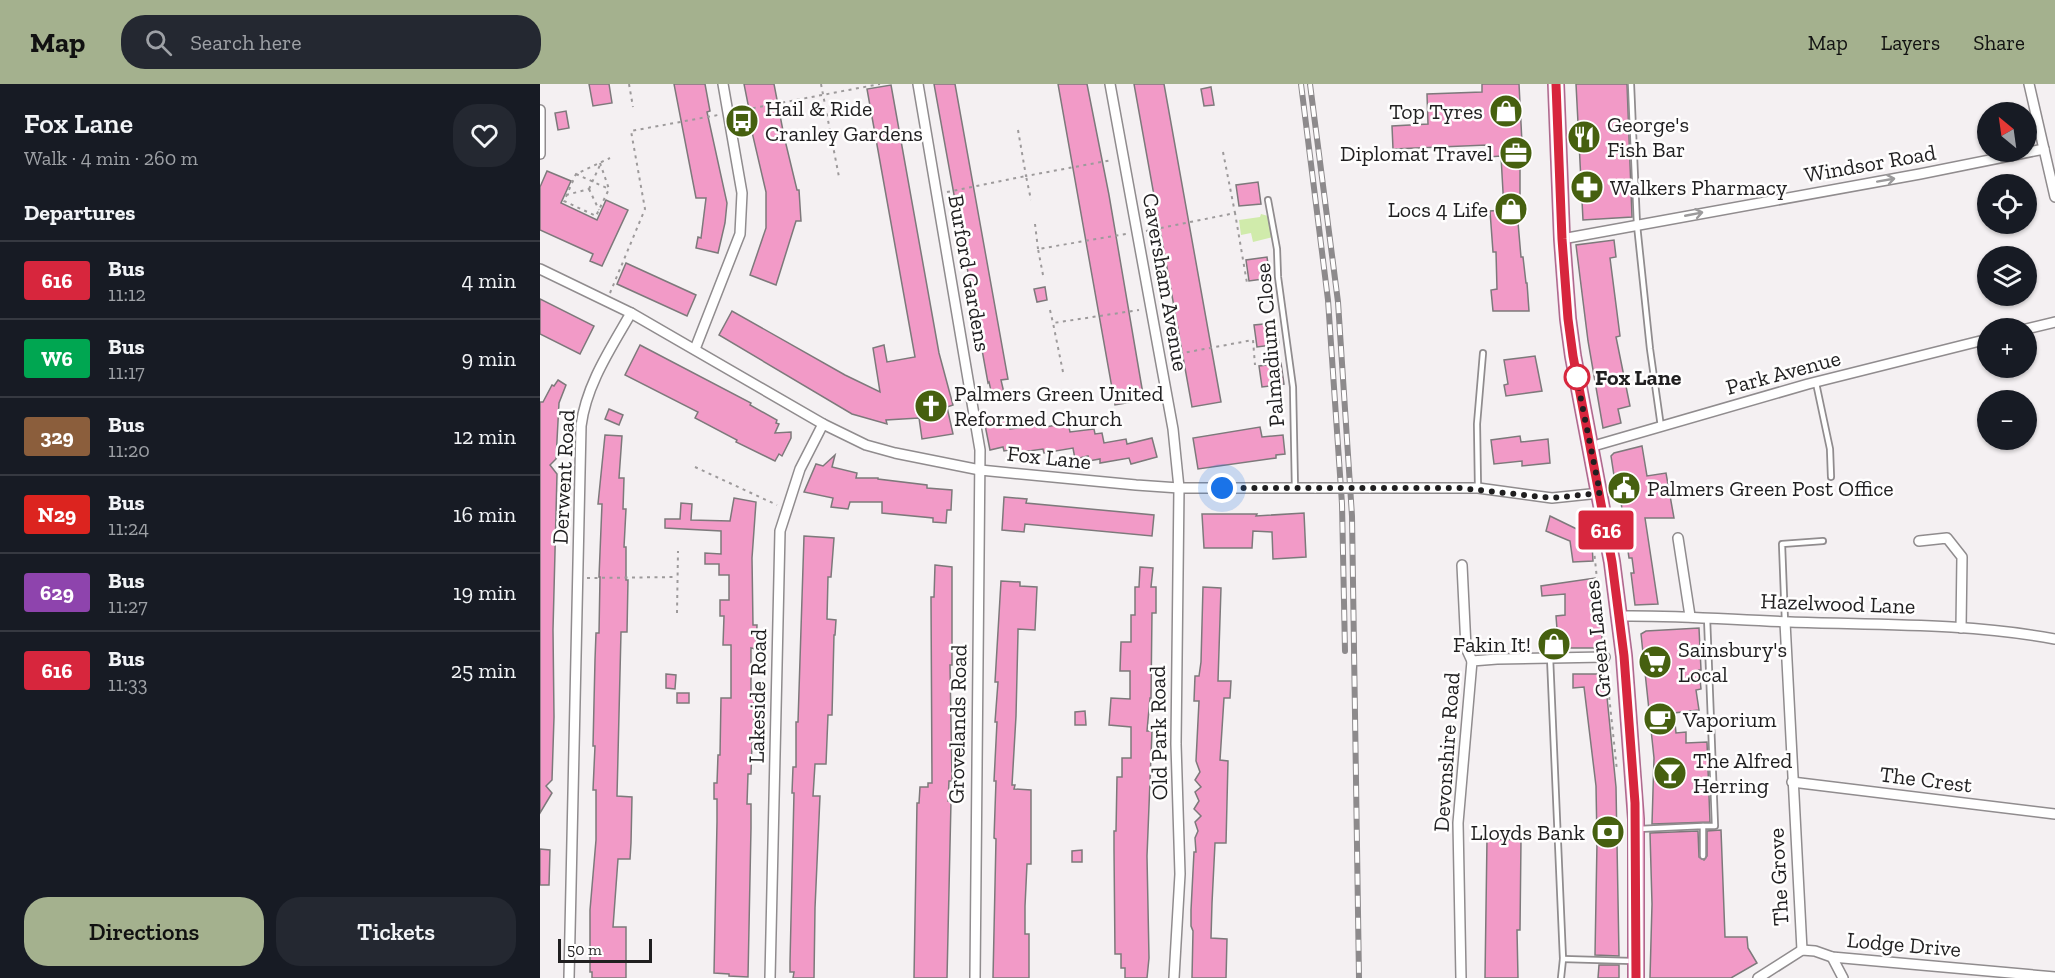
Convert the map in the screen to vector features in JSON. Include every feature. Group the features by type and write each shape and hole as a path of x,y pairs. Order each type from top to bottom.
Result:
{"main road":[{"name":"Green Lanes","path":"1556,84 1562,239 1568,319 1620,616 1634,787 1636,978"}],"street":[{"path":"695,349 741,234 742,193 723,84"},
{"name":"Burford Gardens","path":"918,84 980,450 980,470"},
{"name":"Caversham Avenue","path":"1110,84 1173,429 1179,488"},
{"path":"2029,84 2055,197"},
{"path":"540,110 540,154"},
{"name":"Windsor Road","path":"1562,239 1920,174 2044,149"},
{"name":"Fox Lane","path":"540,269 631,313 823,424 866,445 895,453 980,470 1179,488 1478,488 1552,498 1600,493"},
{"name":"Derwent Road","path":"569,978 583,411 589,392 631,313"},
{"path":"2037,326 2055,322"},
{"name":"Park Avenue","path":"1590,447 1816,383 1977,342"},
{"name":"Lakeside Road","path":"770,978 780,531 800,470 823,424"},
{"name":"Grovelands Road","path":"975,978 980,470"},
{"name":"Old Park Road","path":"1174,978 1180,874 1176,744 1179,488"},
{"path":"1678,538 1690,616"},
{"path":"1919,541 1947,538 1962,557 1961,628"},
{"path":"1462,565 1466,648 1472,661"},
{"name":"Hazelwood Lane","path":"1620,616 1690,616 1961,628 2007,631 2055,639"},
{"name":"The Grove","path":"1785,622 1802,950"},
{"name":"Devonshire Road","path":"1461,978 1458,823 1472,661 1605,657"},
{"name":"The Crest","path":"1792,782 2055,814"},
{"path":"1758,978 1802,950"},
{"name":"Lodge Drive","path":"1802,950 1815,951 1832,957 2055,977"},
{"path":"1832,957 1843,978"}],"lane":[{"path":"1631,84 1637,225 1661,427"},
{"name":"Palmadium Close","path":"1268,200 1277,249 1278,277 1293,387 1295,489"},
{"path":"1478,488 1477,424 1483,353"},
{"path":"1816,383 1830,449 1831,477"},
{"path":"1785,622 1782,544 1823,541"},
{"path":"1635,829 1715,826 1707,617"},
{"path":"1550,657 1563,959 1561,978"},
{"path":"1702,826 1703,856"},
{"path":"1563,959 1636,961"}],"path":[{"path":"629,84 633,107"},
{"path":"821,84 839,177"},
{"path":"606,301 645,208 631,131 880,84"},
{"path":"1018,130 1031,200"},
{"path":"1223,152 1247,283"},
{"path":"600,164 609,189 596,216 564,201 576,174 610,158"},
{"path":"937,194 1124,158"},
{"path":"599,210 589,189 600,164"},
{"path":"576,174 609,189"},
{"path":"566,195 589,189"},
{"path":"1038,249 1235,213"},
{"path":"1035,224 1043,275"},
{"path":"1053,323 1151,308"},
{"path":"1050,310 1063,372"},
{"path":"1160,358 1253,340 1256,365"},
{"path":"695,467 787,509"},
{"name":"Green Lanes","path":"1594,548 1618,776"},
{"path":"677,613 678,551"},
{"path":"578,578 677,577"}],"green space":[{"path":"1261,214 1268,216 1272,222 1273,237 1253,242 1251,233 1241,235 1239,220 1260,217"}],"building":[{"path":"589,84 609,84 612,103 593,106"},
{"path":"674,84 705,84 710,111 707,112 727,203 718,253 696,248 698,237 701,238 706,198 696,198"},
{"path":"744,84 774,84 784,136 797,190 799,190 801,221 796,221 776,285 750,275 766,228 766,192 748,115 750,114"},
{"path":"934,84 955,84 1008,379 1001,380 1004,393 992,395 988,383"},
{"path":"1058,84 1087,84 1109,195 1144,400 1115,405"},
{"path":"1134,84 1164,84 1221,402 1192,407"},
{"path":"1482,84 1519,84 1522,143 1520,143 1520,199 1516,199 1529,311 1493,311 1491,290 1497,289 1496,252 1493,252 1490,211 1504,210 1501,156 1488,157 1487,145 1393,149 1392,126 1428,124 1427,94 1482,92"},
{"path":"1576,84 1627,84 1632,217 1583,220"},
{"path":"891,85 939,353 953,405 947,407 953,434 922,439 919,418 886,420 887,424 852,414 719,335 732,311 845,375 880,392 873,348 884,345 887,362 915,357 867,89"},
{"path":"1211,87 1214,105 1204,106 1201,89"},
{"path":"566,111 569,128 558,130 555,113"},
{"path":"547,171 571,181 561,203 597,220 606,200 628,210 602,266 590,261 593,254 540,230 540,187"},
{"path":"1258,182 1261,204 1239,206 1236,185"},
{"path":"1614,240 1616,257 1610,258 1620,336 1616,337 1630,406 1618,409 1621,423 1603,428 1588,341 1576,245"},
{"path":"1267,257 1270,278 1249,281 1246,260"},
{"path":"626,263 696,295 687,316 617,284"},
{"path":"1045,287 1047,300 1037,302 1034,289"},
{"path":"540,299 594,326 580,354 540,334"},
{"path":"1276,323 1279,344 1257,347 1254,325"},
{"path":"640,345 751,403 750,405 777,420 776,423 779,424 775,433 791,432 791,438 782,456 779,454 775,461 736,442 737,440 695,418 698,412 625,375"},
{"path":"1535,356 1542,391 1506,396 1504,385 1508,384 1504,360"},
{"path":"1281,363 1284,384 1262,387 1259,366"},
{"path":"558,380 566,385 559,403 556,459 550,465 557,474 552,780 546,786 552,793 540,813 540,402 543,402 552,385 554,386"},
{"path":"609,409 623,415 619,425 605,419"},
{"path":"1008,416 1010,429 1039,425 1040,428 1068,423 1070,432 1094,429 1095,434 1102,433 1104,443 1126,439 1127,444 1152,438 1157,457 1131,464 1129,458 1100,463 1100,459 1089,461 1088,456 1075,459 1073,448 1044,453 1043,449 1015,453 1015,449 1004,451 1003,447 990,450 984,420"},
{"path":"1260,427 1262,437 1283,435 1285,454 1276,455 1276,458 1198,469 1193,438"},
{"path":"605,435 622,436 619,478 624,478 623,509 626,509 624,547 626,547 626,580 628,580 627,632 621,632 617,796 632,797 631,843 630,859 618,859 613,927 626,927 626,978 592,978 592,972 590,972 590,910 596,840 596,790 593,790 595,660 596,633 599,633 602,504 598,504"},
{"path":"1520,436 1521,442 1548,439 1550,463 1522,466 1522,461 1494,464 1491,440"},
{"path":"1642,446 1647,476 1666,473 1674,518 1645,518 1658,604 1635,605 1631,573 1634,573 1632,558 1629,558 1618,481 1615,482 1611,456 1614,453"},
{"path":"835,455 832,467 857,473 856,478 878,478 927,485 927,488 952,490 951,510 947,510 946,523 933,522 933,518 882,513 882,502 850,502 848,509 831,507 833,498 804,492 816,464 823,466"},
{"path":"1004,497 1027,499 1026,503 1154,515 1152,536 1025,524 1024,532 1002,530"},
{"path":"734,498 756,502 752,558 753,625 757,625 756,649 751,648 754,744 752,743 751,774 748,774 747,804 751,804 748,977 714,973 717,799 714,799 714,783 717,783 718,755 720,755 721,698 731,698 731,645 723,645 724,616 720,616 720,600 729,600 729,575 719,575 719,564 705,564 705,553 721,554 721,531 665,528 665,519 680,519 681,503 692,504 691,520 730,521"},
{"path":"1304,513 1306,557 1273,559 1272,532 1253,531 1252,548 1204,548 1202,514 1257,514 1256,516"},
{"path":"1550,516 1589,535 1587,544 1592,544 1593,561 1573,562 1570,541 1546,531"},
{"path":"804,536 834,538 831,577 828,577 827,619 836,620 832,715 828,715 826,764 815,764 813,796 820,796 814,978 793,978 794,972 790,972 794,793 792,793 793,767 796,767"},
{"path":"935,565 952,567 952,665 950,665 952,781 949,781 948,801 951,801 947,978 914,978 917,803 919,803 920,787 928,787 928,783 932,783 931,597 934,597"},
{"path":"1140,567 1153,568 1151,587 1156,587 1156,613 1152,613 1151,698 1147,731 1152,731 1147,856 1149,958 1147,978 1125,978 1125,968 1121,968 1121,954 1115,954 1114,831 1116,831 1117,777 1122,777 1122,758 1131,758 1131,727 1109,725 1111,698 1130,699 1130,671 1120,671 1121,642 1131,642 1131,615 1135,615 1135,587 1139,587"},
{"path":"1595,578 1603,646 1599,648 1549,648 1549,629 1557,629 1556,616 1565,615 1565,594 1542,596 1541,586"},
{"path":"1001,581 1020,582 1020,586 1037,587 1035,630 1018,629 1012,785 1015,785 1014,789 1031,790 1031,864 1027,864 1025,906 1025,934 1029,934 1029,978 993,978 996,839 994,838 996,781 994,781 998,682 995,682"},
{"path":"1203,587 1221,588 1218,681 1231,681 1230,698 1224,698 1220,760 1228,761 1226,843 1215,843 1211,938 1227,939 1226,978 1192,978 1191,910 1195,838 1198,831 1195,822 1201,816 1194,809 1199,801 1195,792 1201,787 1195,780 1200,772 1196,761 1199,701 1194,701 1195,676 1199,676 1201,662"},
{"path":"1699,628 1701,689 1696,690 1699,710 1674,713 1676,733 1686,732 1686,743 1707,742 1710,822 1652,824 1654,758 1641,634 1646,631"},
{"path":"666,674 676,675 675,689 666,688"},
{"path":"1573,674 1602,674 1605,677 1616,787 1619,956 1595,955 1596,786 1584,687 1573,688"},
{"path":"677,693 689,693 689,703 677,703"},
{"path":"1085,711 1086,725 1075,725 1075,712"},
{"path":"1721,830 1725,937 1747,937 1748,948 1757,963 1731,978 1650,978 1652,904 1650,833 1698,831 1699,857 1704,860 1707,856 1707,831"},
{"path":"1487,839 1521,840 1520,930 1517,930 1518,978 1485,978"},
{"path":"540,849 550,850 549,885 540,885"},
{"path":"1082,850 1082,862 1072,862 1072,851"},
{"path":"1599,965 1619,965 1619,978 1598,978"}],"railway":[{"path":"1301,84 1328,300 1342,504 1345,651"},
{"path":"1310,84 1338,302 1352,516 1359,978"}],"bus line":[{"name":"616","path":"1556,84 1562,239 1568,319 1612,562 1626,675 1625,687 1636,819 1636,978"}],"place":[{"name":"Top Tyres","path":"1506,111"},
{"name":"Hail & Ride Cranley Gardens","path":"742,121"},
{"name":"George's Fish Bar","path":"1584,137"},
{"name":"Diplomat Travel","path":"1516,153"},
{"name":"Walkers Pharmacy","path":"1587,187"},
{"name":"Locs 4 Life","path":"1511,209"},
{"name":"Fox Lane","path":"1577,377"},
{"name":"Palmers Green United Reformed Church","path":"931,406"},
{"name":"Palmers Green Post Office","path":"1624,488"},
{"name":"Fakin It!","path":"1554,644"},
{"name":"Sainsbury's Local","path":"1655,662"},
{"name":"Vaporium","path":"1660,719"},
{"name":"The Alfred Herring","path":"1670,773"},
{"name":"Lloyds Bank","path":"1608,832"}],"route":[{"path":"1222,488 1478,488 1552,498 1600,493 1576,375 1577,377"}]}
